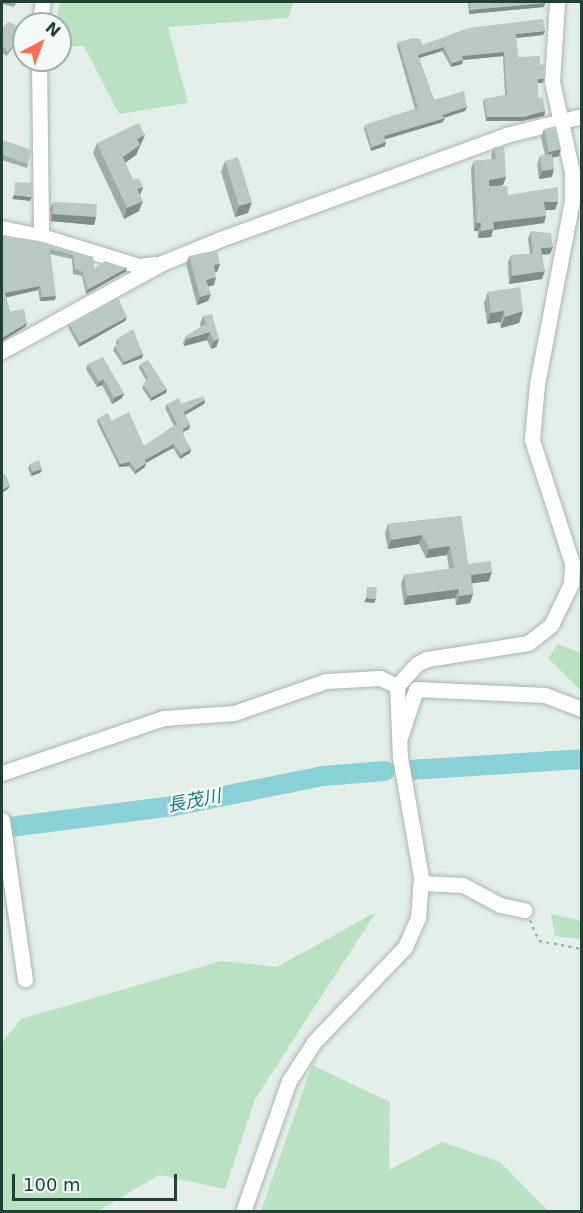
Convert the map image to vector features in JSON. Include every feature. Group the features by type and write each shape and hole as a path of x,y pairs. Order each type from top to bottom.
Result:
{"street":[{"path":"243,1212 289,1081 314,1042 405,947 418,918 421,883 395,705 397,686 417,664 427,659 528,644 551,625 571,584 572,563 532,440 537,384 572,200 572,172 552,82 557,2"},
{"path":"39,72 41,236"},
{"path":"2,351 162,263 368,183 506,135 562,123 582,116"},
{"path":"2,228 41,236 139,266 162,263"},
{"path":"2,773 164,718 234,712 326,681 380,678 397,686"},
{"path":"400,738 417,689 545,695 582,709"},
{"path":"2,824 25,979"},
{"path":"421,883 463,885 500,905 525,910"}],"path":[{"path":"525,910 539,941 582,949"}],"green space":[{"path":"60,2 294,2 288,18 168,27 188,103 119,114 84,46 72,46 72,12 58,12"},
{"path":"558,644 581,653 581,691 548,658"},
{"path":"376,912 255,1099 225,1189 159,1175 98,1211 2,1210 2,1043 21,1019 221,961 277,967"},
{"path":"551,914 581,921 581,939 555,936"},
{"path":"312,1065 390,1102 389,1170 442,1142 500,1162 548,1211 261,1211"}],"building":[{"path":"470,2 545,2 545,3 470,10"},
{"path":"543,19 545,31 516,34 518,57 540,56 540,65 545,64 544,79 538,79 538,98 543,97 545,111 524,117 487,117 484,99 507,95 504,52 462,56 463,60 452,63 444,47 418,55 434,100 464,91 467,107 442,115 445,118 384,136 386,142 372,147 365,125 418,108 398,42 413,38 420,39 422,45 469,28"},
{"path":"8,22 12,24 12,47 8,52 2,47 2,28"},
{"path":"139,123 145,135 137,139 140,145 123,157 133,180 139,178 143,187 137,189 143,201 127,208 97,143"},
{"path":"556,126 561,149 549,152 544,129"},
{"path":"2,140 32,150 28,164 2,155"},
{"path":"504,146 506,177 489,180 489,186 507,186 508,195 558,187 558,202 544,202 546,216 493,222 494,229 481,231 481,223 477,223 474,161 496,159 494,147"},
{"path":"552,154 554,169 542,171 540,156"},
{"path":"238,157 252,202 239,206 225,161"},
{"path":"15,182 32,183 32,197 14,195"},
{"path":"53,202 97,204 96,217 53,214"},
{"path":"531,231 551,233 553,247 541,248 545,271 512,276 511,255 533,254"},
{"path":"2,235 40,241 93,257 94,269 105,261 127,268 87,290 83,272 75,269 73,255 50,249 56,296 42,297 40,286 5,293 10,312 24,309 27,323 2,338"},
{"path":"217,250 220,264 214,265 216,277 206,280 211,294 200,297 189,256"},
{"path":"520,287 523,311 505,317 504,311 491,313 488,292"},
{"path":"118,298 127,317 80,343 69,324"},
{"path":"212,314 219,339 214,341 210,332 187,339 186,336 206,324 203,316"},
{"path":"133,329 143,354 124,362 115,346 119,344 117,339"},
{"path":"103,357 124,393 114,398 104,379 99,382 88,364"},
{"path":"148,360 167,389 152,397 143,384 148,378 140,364"},
{"path":"203,396 205,400 184,412 190,425 183,429 184,437 191,449 181,455 174,444 145,460 146,463 136,470 130,462 120,464 98,418 108,413 112,421 129,412 144,446 177,424 167,404 179,398 181,404"},
{"path":"39,460 42,469 33,472 30,464"},
{"path":"5,474 10,485 2,490 2,476"},
{"path":"461,516 468,564 491,561 492,572 471,575 473,594 459,596 459,589 407,596 404,575 454,568 450,546 429,549 422,535 391,540 388,524"},
{"path":"367,587 377,587 376,599 366,598"}],"waterway":[{"name":"長茂川","path":"409,770 582,759"},
{"name":"長茂川","path":"2,828 174,806 323,776 385,771"}]}
